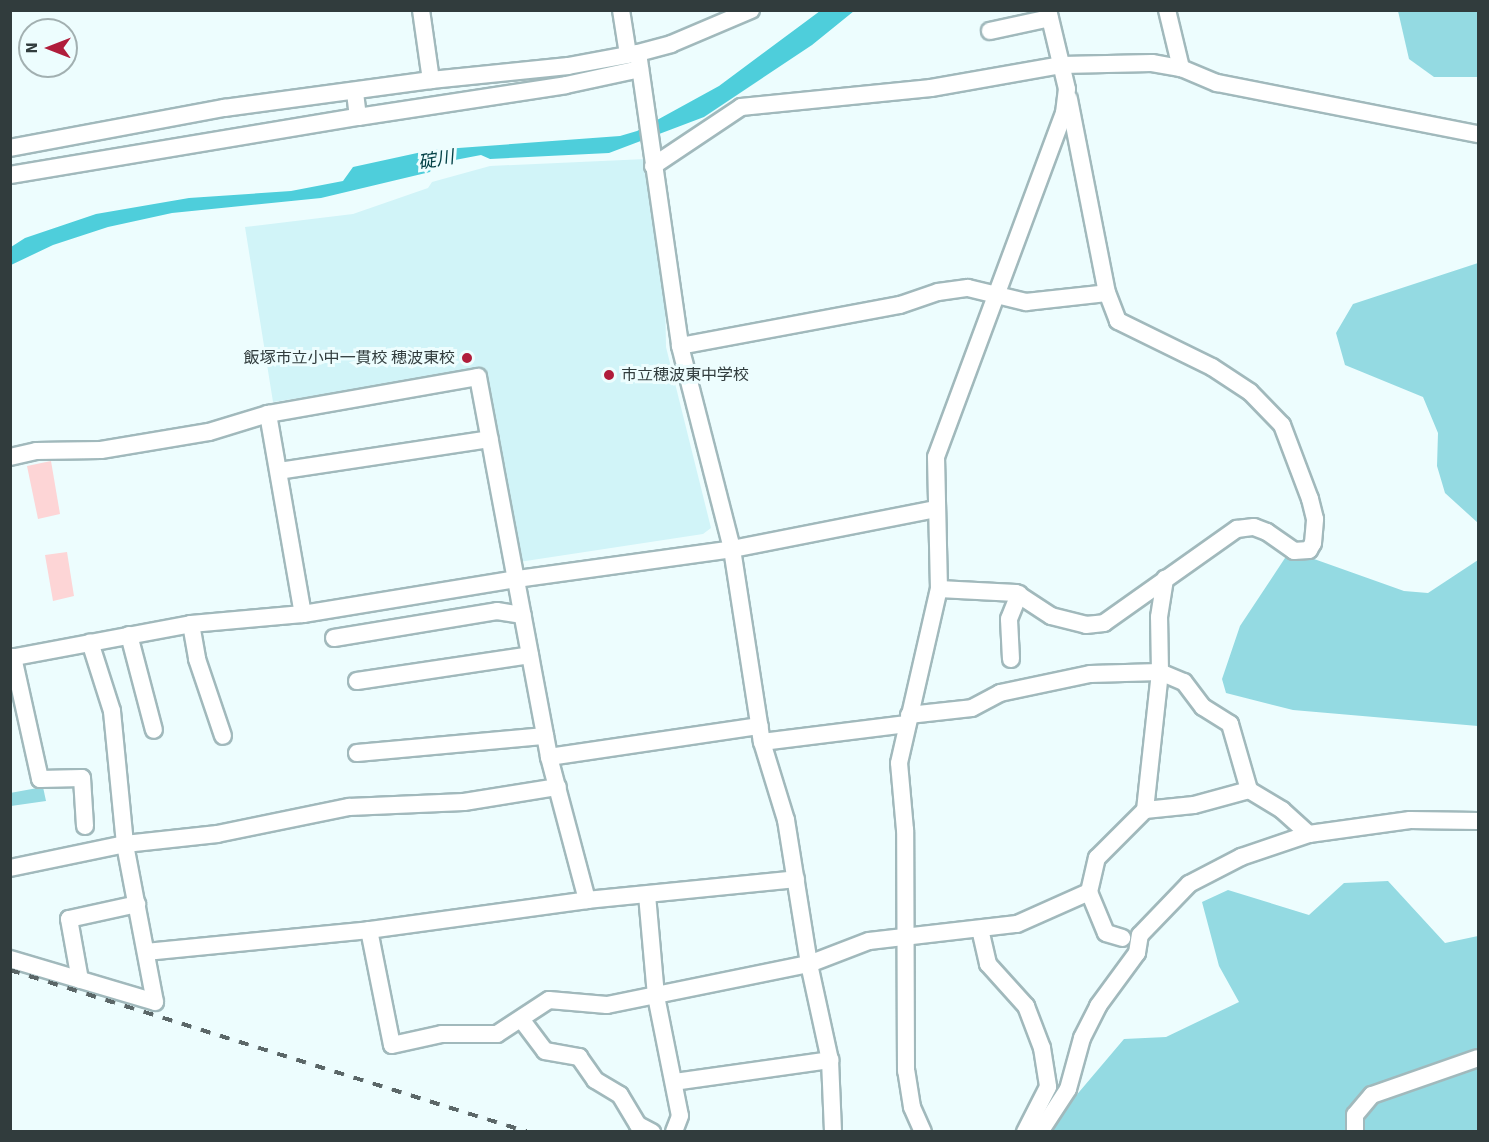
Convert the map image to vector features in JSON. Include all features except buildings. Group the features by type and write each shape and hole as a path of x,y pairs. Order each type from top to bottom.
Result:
{"street":[{"path":"421,10 431,80"},
{"path":"621,10 635,59 645,113 680,346 732,549 761,734 786,820 809,964 830,1060 833,1131"},
{"path":"1167,10 1181,68"},
{"path":"10,176 358,117 566,85 635,59 742,13"},
{"path":"939,589 1019,594 1051,616 1086,625 1104,622 1237,529 1254,527 1294,551 1309,550 1315,519 1293,446 1282,425 1250,392 1212,367 1118,321 1107,293 1062,65 1049,14 990,31"},
{"path":"10,148 224,108 431,80 635,59"},
{"path":"652,159 741,108 932,88 1062,65 1152,63 1181,68 1217,83 1479,134"},
{"path":"923,1131 912,1107 906,1071 905,830 899,763 939,589 936,457 1064,113 1067,90"},
{"path":"355,91 358,117"},
{"path":"680,346 900,305 938,292 968,288 1026,302 1107,293"},
{"path":"10,457 36,451 101,450 209,432 268,414 478,376 549,757 587,900"},
{"path":"268,414 303,614"},
{"path":"279,471 490,439"},
{"path":"86,826 82,778 40,779 12,658 191,624 303,614 517,579 732,549 936,509"},
{"path":"1145,810 1160,672 1159,617 1165,578"},
{"path":"1011,659 1009,619 1019,594"},
{"path":"334,638 497,611 523,615"},
{"path":"191,624 197,659 223,736"},
{"path":"129,635 154,730"},
{"path":"10,959 155,1002 125,844 112,711 90,642"},
{"path":"357,681 530,655"},
{"path":"549,757 908,719 972,708 1000,693 1090,674 1160,672 1184,682 1203,707 1230,724 1249,790 1282,810 1309,834"},
{"path":"357,753 545,736"},
{"path":"10,868 125,844 217,834 349,807 464,802 558,787"},
{"path":"1122,938 1106,933 1089,892 1096,858 1145,810 1194,805 1249,790"},
{"path":"1040,1131 1068,1089 1082,1038 1098,1006 1137,953 1140,935 1189,884 1241,857 1309,834 1410,820 1479,821"},
{"path":"146,952 369,930 587,900 796,879"},
{"path":"369,930 392,1045 442,1034 497,1034 549,1000 607,1005 809,964 869,941 1017,924 1089,892"},
{"path":"647,895 656,996 680,1116 674,1131"},
{"path":"80,980 69,919 137,904"},
{"path":"980,929 988,964 1026,1006 1042,1048 1048,1087 1025,1131"},
{"path":"521,1019 545,1051 579,1057 595,1080 620,1095 638,1125 652,1131"},
{"path":"1355,1131 1355,1115 1372,1095 1479,1058"},
{"path":"674,1082 830,1060"}],"shaded area":[{"path":"1398,11 1478,11 1478,77 1434,77 1409,59"},
{"name":"飯塚市立小中一貫校 穂波東校","path":"646,159 665,288 666,347 711,528 703,534 519,562 483,370 273,402 245,227 353,214 428,188 432,182 490,166"},
{"path":"1478,263 1478,523 1445,493 1437,466 1438,433 1423,397 1345,365 1336,333 1353,304"},
{"path":"1300,554 1404,591 1428,593 1478,560 1478,726 1293,710 1226,693 1222,679 1240,626 1285,558"},
{"path":"43,787 46,801 11,806 10,793"},
{"path":"1388,881 1445,943 1478,936 1478,1131 1051,1132 1074,1098 1124,1039 1166,1037 1239,1002 1219,966 1202,902 1228,890 1309,915 1344,883"}],"water":[{"name":"碇川","path":"820,11 854,11 812,45 704,117 609,153 490,159 481,155 434,164 430,172 321,198 172,213 108,227 53,245 11,265 11,247 25,238 96,214 189,198 291,191 343,181 353,167 431,150 620,136 637,131 719,86"}],"railway":[{"path":"10,970 528,1132"}],"place":[{"name":"飯塚市立小中一貫校 穂波東校","path":"467,358"},
{"name":"市立穂波東中学校","path":"609,375"}]}
